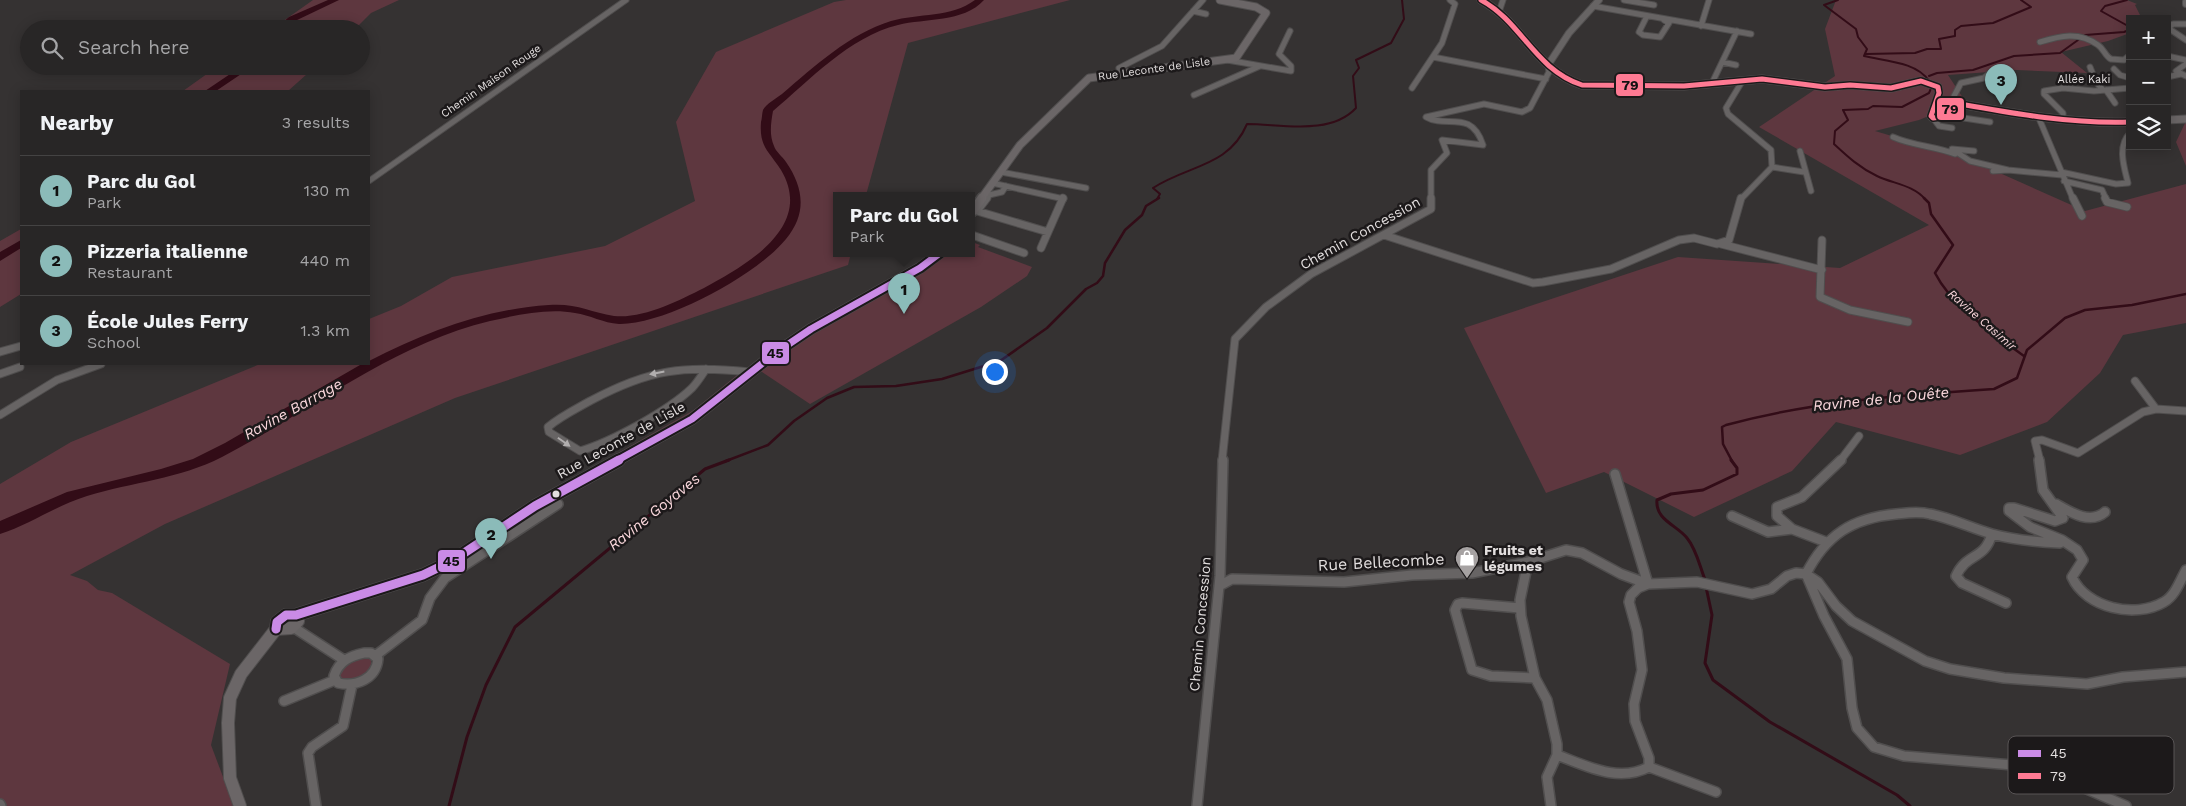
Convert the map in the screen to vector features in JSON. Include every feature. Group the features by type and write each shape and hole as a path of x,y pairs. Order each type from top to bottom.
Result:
{"main road":[{"name":"Rue Leconte de Lisle","path":"975,208 1020,145 1089,78 1128,71 1181,67 1236,58 1266,14 1256,7 1220,0"},
{"path":"1481,0 1499,12 1514,32 1561,78 1582,85 1684,86 1743,80 1779,80 1819,87 1850,85 1891,88 1918,81 1928,82 1938,87 1939,93 1931,115 1933,118 1944,115 1956,104 2100,123 2126,122"},
{"path":"2171,120 2186,120"},
{"name":"Rue Leconte de Lisle","path":"240,806 230,778 228,723 230,698 241,674 276,629 286,630 295,621 415,577 452,561 535,506 696,416 750,372 811,328 924,265 935,257"}],"street":[{"name":"Chemin Maison Rouge","path":"370,180 626,0"},
{"path":"1119,68 1162,46 1203,0"},
{"path":"1412,88 1442,43 1454,4 1450,0"},
{"path":"1499,12 1503,0"},
{"path":"1548,65 1569,33 1599,0"},
{"path":"1624,0 1654,5"},
{"path":"1701,26 1709,0"},
{"path":"1593,6 1751,34"},
{"path":"1193,11 1206,14"},
{"path":"1646,16 1668,22 1660,37 1640,33 1646,16"},
{"path":"2186,24 2173,24 2168,28 2186,40"},
{"path":"1227,60 1292,70 1292,66 1279,54 1290,31"},
{"path":"1712,83 1737,31"},
{"path":"2040,42 2061,35 2070,36 2096,43 2106,58 2118,61 2126,58"},
{"path":"1433,57 1546,79"},
{"path":"2171,57 2186,60"},
{"path":"1722,62 1736,65"},
{"path":"2183,75 2176,70 2186,64"},
{"name":"Chemin Concession","path":"1197,806 1219,586 1222,465 1235,339 1266,307 1311,274 1432,209 1431,170 1447,153 1442,140 1459,140 1483,147 1483,144 1472,125 1463,121 1429,119 1426,117 1484,104 1522,112 1530,108 1549,72 1548,65"},
{"path":"1194,94 1227,82 1260,66"},
{"path":"2090,66 2115,103"},
{"path":"2114,69 2120,75 2126,77"},
{"path":"1956,104 1954,96 1961,83 1984,78 1990,74"},
{"path":"1721,244 1729,240 1742,196 1772,167 1771,150 1728,114 1726,108 1743,80"},
{"name":"Allée Kaki","path":"2063,118 2063,113 2044,94 2044,91 2063,88 2085,91 2126,88"},
{"path":"1944,115 1990,122"},
{"path":"2038,116 2050,139 2062,176 2082,216"},
{"path":"1933,118 1939,126 1952,128"},
{"path":"1893,137 1907,143 1938,147 1969,161 2008,170 2116,184 2128,182 2124,156 2124,142 2126,138"},
{"path":"1955,154 1952,149 1974,151"},
{"path":"1800,151 1804,172 1811,191"},
{"path":"1772,167 1804,172"},
{"path":"1993,171 2008,170"},
{"path":"1001,172 1086,188"},
{"path":"2062,176 2102,190 2107,202 2128,207"},
{"path":"992,184 1064,198 1041,248"},
{"path":"1006,186 1002,192 989,195 977,211 997,214 1016,224 1048,232"},
{"path":"975,235 1024,253"},
{"path":"1384,235 1533,283 1549,282 1621,266 1684,239 1696,238 1711,244 1751,250 1822,270"},
{"path":"1822,240 1820,297 1826,302 1908,322"},
{"path":"0,352 20,346"},
{"path":"0,415 57,380 98,365"},
{"path":"0,374 20,367"},
{"path":"706,369 684,396 597,446 580,451 549,432 548,427 558,418 644,376 662,372 706,369 750,372"},
{"path":"2135,381 2156,409"},
{"path":"2186,411 2156,409 2143,412 2083,451 2073,452 2042,440 2035,441 2046,496 2060,511 2063,518 2062,520 2046,519 2009,508 2009,511 2030,527 2062,540 2081,553 2083,560 2072,577 2076,588 2093,601 2103,605 2134,609 2161,604 2169,599 2186,570"},
{"path":"1826,542 1792,529 1778,516 1777,507 1802,497 1846,455 1859,436"},
{"path":"1615,474 1648,584 1631,594 1629,602 1637,631 1642,670 1634,704 1635,721 1649,758 1649,767"},
{"path":"2046,496 2058,506 2087,518 2098,518 2106,512"},
{"path":"375,656 422,620 426,614 430,598 445,578 558,504"},
{"path":"2008,764 1904,756 1874,747 1857,728 1852,708 1847,659 1824,616 1806,574 1814,556 1826,542 1856,521 1882,515 1918,512 1931,514 1992,534 2054,544 2062,540"},
{"path":"1732,516 1770,534 1779,534 1792,529"},
{"path":"1992,534 1986,550 1961,565 1956,576 1962,583 2006,603"},
{"name":"Rue Bellecombe","path":"1219,586 1232,579 1344,582 1412,575 1472,573 1528,562 1556,551 1575,551 1621,574 1648,584 1696,582 1752,594 1763,592 1787,576 1796,573 1806,574"},
{"path":"1528,562 1520,608 1535,678 1547,700 1557,744 1557,754 1547,777 1552,806"},
{"path":"1806,574 1818,582 1836,606 1852,621 1925,661 1950,669 2004,678 2087,684 2123,676 2186,672"},
{"path":"1520,608 1462,603 1458,604 1456,610 1472,670 1491,676 1535,678"},
{"path":"295,621 344,660"},
{"path":"371,653 375,656 378,664 372,674 352,685 342,684 335,680 335,670 344,660 358,654 371,653"},
{"path":"284,701 335,680"},
{"path":"316,806 308,753 312,747 343,726 352,685"},
{"path":"1557,754 1604,771 1624,774 1641,773 1649,767"},
{"path":"1649,767 1716,792"},
{"path":"2098,794 2126,806"}],"shaded area":[{"path":"313,0 399,0 371,13 364,20 285,20"},
{"path":"846,0 1070,0 908,43 867,192 833,192 833,257 850,257 848,265 455,398 165,524 70,575 87,581 98,590 112,593 230,664 211,745 234,806 0,806 0,484 71,442 258,365 370,365 370,319 401,306 452,277 605,246 695,201 676,122 716,52 834,2"},
{"path":"1836,0 2127,0 2137,4 2135,5 2140,15 2126,15 2126,34 2108,41 2061,52 2087,73 2017,70 1948,75 1965,101 1919,120 1875,131 1966,158 2085,211 2186,184 2186,323 2123,335 2100,373 2047,422 1960,455 1836,422 1792,471 1694,517 1604,472 1546,493 1464,328 1678,257 1840,268 1929,225 1759,127 1835,76 1825,29"},
{"path":"205,75 306,75 289,90 184,90"},
{"path":"2186,121 2186,166 2176,142"},
{"path":"20,230 20,295 0,307 0,241"},
{"path":"975,243 980,245 978,247 1032,267 1027,276 981,307 810,404 759,370 789,346 936,257 975,257"},
{"path":"737,375 737,378 697,411 427,568 521,508 694,410"},
{"path":"368,657 371,659 371,667 361,677 348,680 339,677 339,670 349,660"}],"waterway":[{"path":"291,20 335,0"},
{"name":"Ravine Barrage","path":"0,528 35,510 72,495 161,474 198,462 230,446 365,368 394,353 455,328 486,318 555,308 577,309 615,320 638,318 660,312 707,291 731,278 770,250 789,227 793,217 796,208 795,190 787,171 768,145 766,136 768,110 838,53 868,34 895,23 961,11 980,0"},
{"name":"Ravine Goyaves","path":"1157,199 1160,194 1153,188 1166,180 1219,157 1230,149 1247,124 1319,125 1345,117 1356,108 1353,76 1359,68 1356,60 1391,43 1404,19 1402,0"},
{"name":"Ravine Casimir","path":"1838,0 1824,5 1856,29 1858,37 1867,49 1864,56 1909,66 1924,75 1929,81"},
{"path":"1866,54 1915,53 1927,49 1941,49 1939,39 1955,36 1955,30 1961,26 1993,23 2031,7 2021,0"},
{"path":"1929,76 1937,73 1973,70 2014,56 2060,53 2085,35 2124,32 2129,30 2128,26 2101,11 2105,6 2127,0"},
{"path":"212,90 235,75"},
{"name":"Ravine Casimir","path":"1932,86 1929,93 1902,107 1873,106 1868,109 1843,110 1848,120 1835,131 1834,144 1865,169 1883,179 1915,191 1929,203 1931,214 1953,245 1935,273 1943,286 1963,309 2024,356"},
{"name":"Ravine Goyaves","path":"726,461 768,445 794,421 827,398 854,387 896,386 942,379 1000,361 1047,328 1086,289 1097,283 1103,276 1105,263 1125,230 1142,215 1146,206 1159,198"},
{"path":"0,257 20,244"},
{"name":"Ravine de la Ouête","path":"1732,461 1723,444 1722,427 1726,425 1792,410 1859,400 1994,389 2017,378 2027,350 2065,318 2085,310 2132,305 2186,294"},
{"name":"Ravine Goyaves","path":"449,806 467,737 486,685 515,627 705,469 729,460"},
{"name":"Ravine de la Ouête","path":"1706,582 1690,543 1683,533 1659,513 1657,500 1671,494 1703,490 1737,474 1737,468 1731,460"},
{"name":"Ravine de la Ouête","path":"1706,587 1712,615 1705,663 1713,680 1770,722 1897,795 1910,806"}],"transit line":[{"name":"79","path":"1481,0 1498,10 1545,65 1556,74 1582,85 1684,86 1762,79 1825,87 1850,85 1891,88 1921,81 1938,87 1939,93 1931,116 1933,118 1941,117 1960,104 2013,113 2100,123 2126,122"},
{"name":"45","path":"276,629 277,622 286,615 296,615 423,575 452,561 535,506 692,419 774,354 811,329 920,268 935,257"}],"place":[{"name":"École Jules Ferry","path":"2001,105"},
{"name":"Parc du Gol","path":"904,314"},
{"name":"Pizzeria italienne","path":"491,559"},
{"name":"Fruits et légumes","path":"1467,579"}]}
